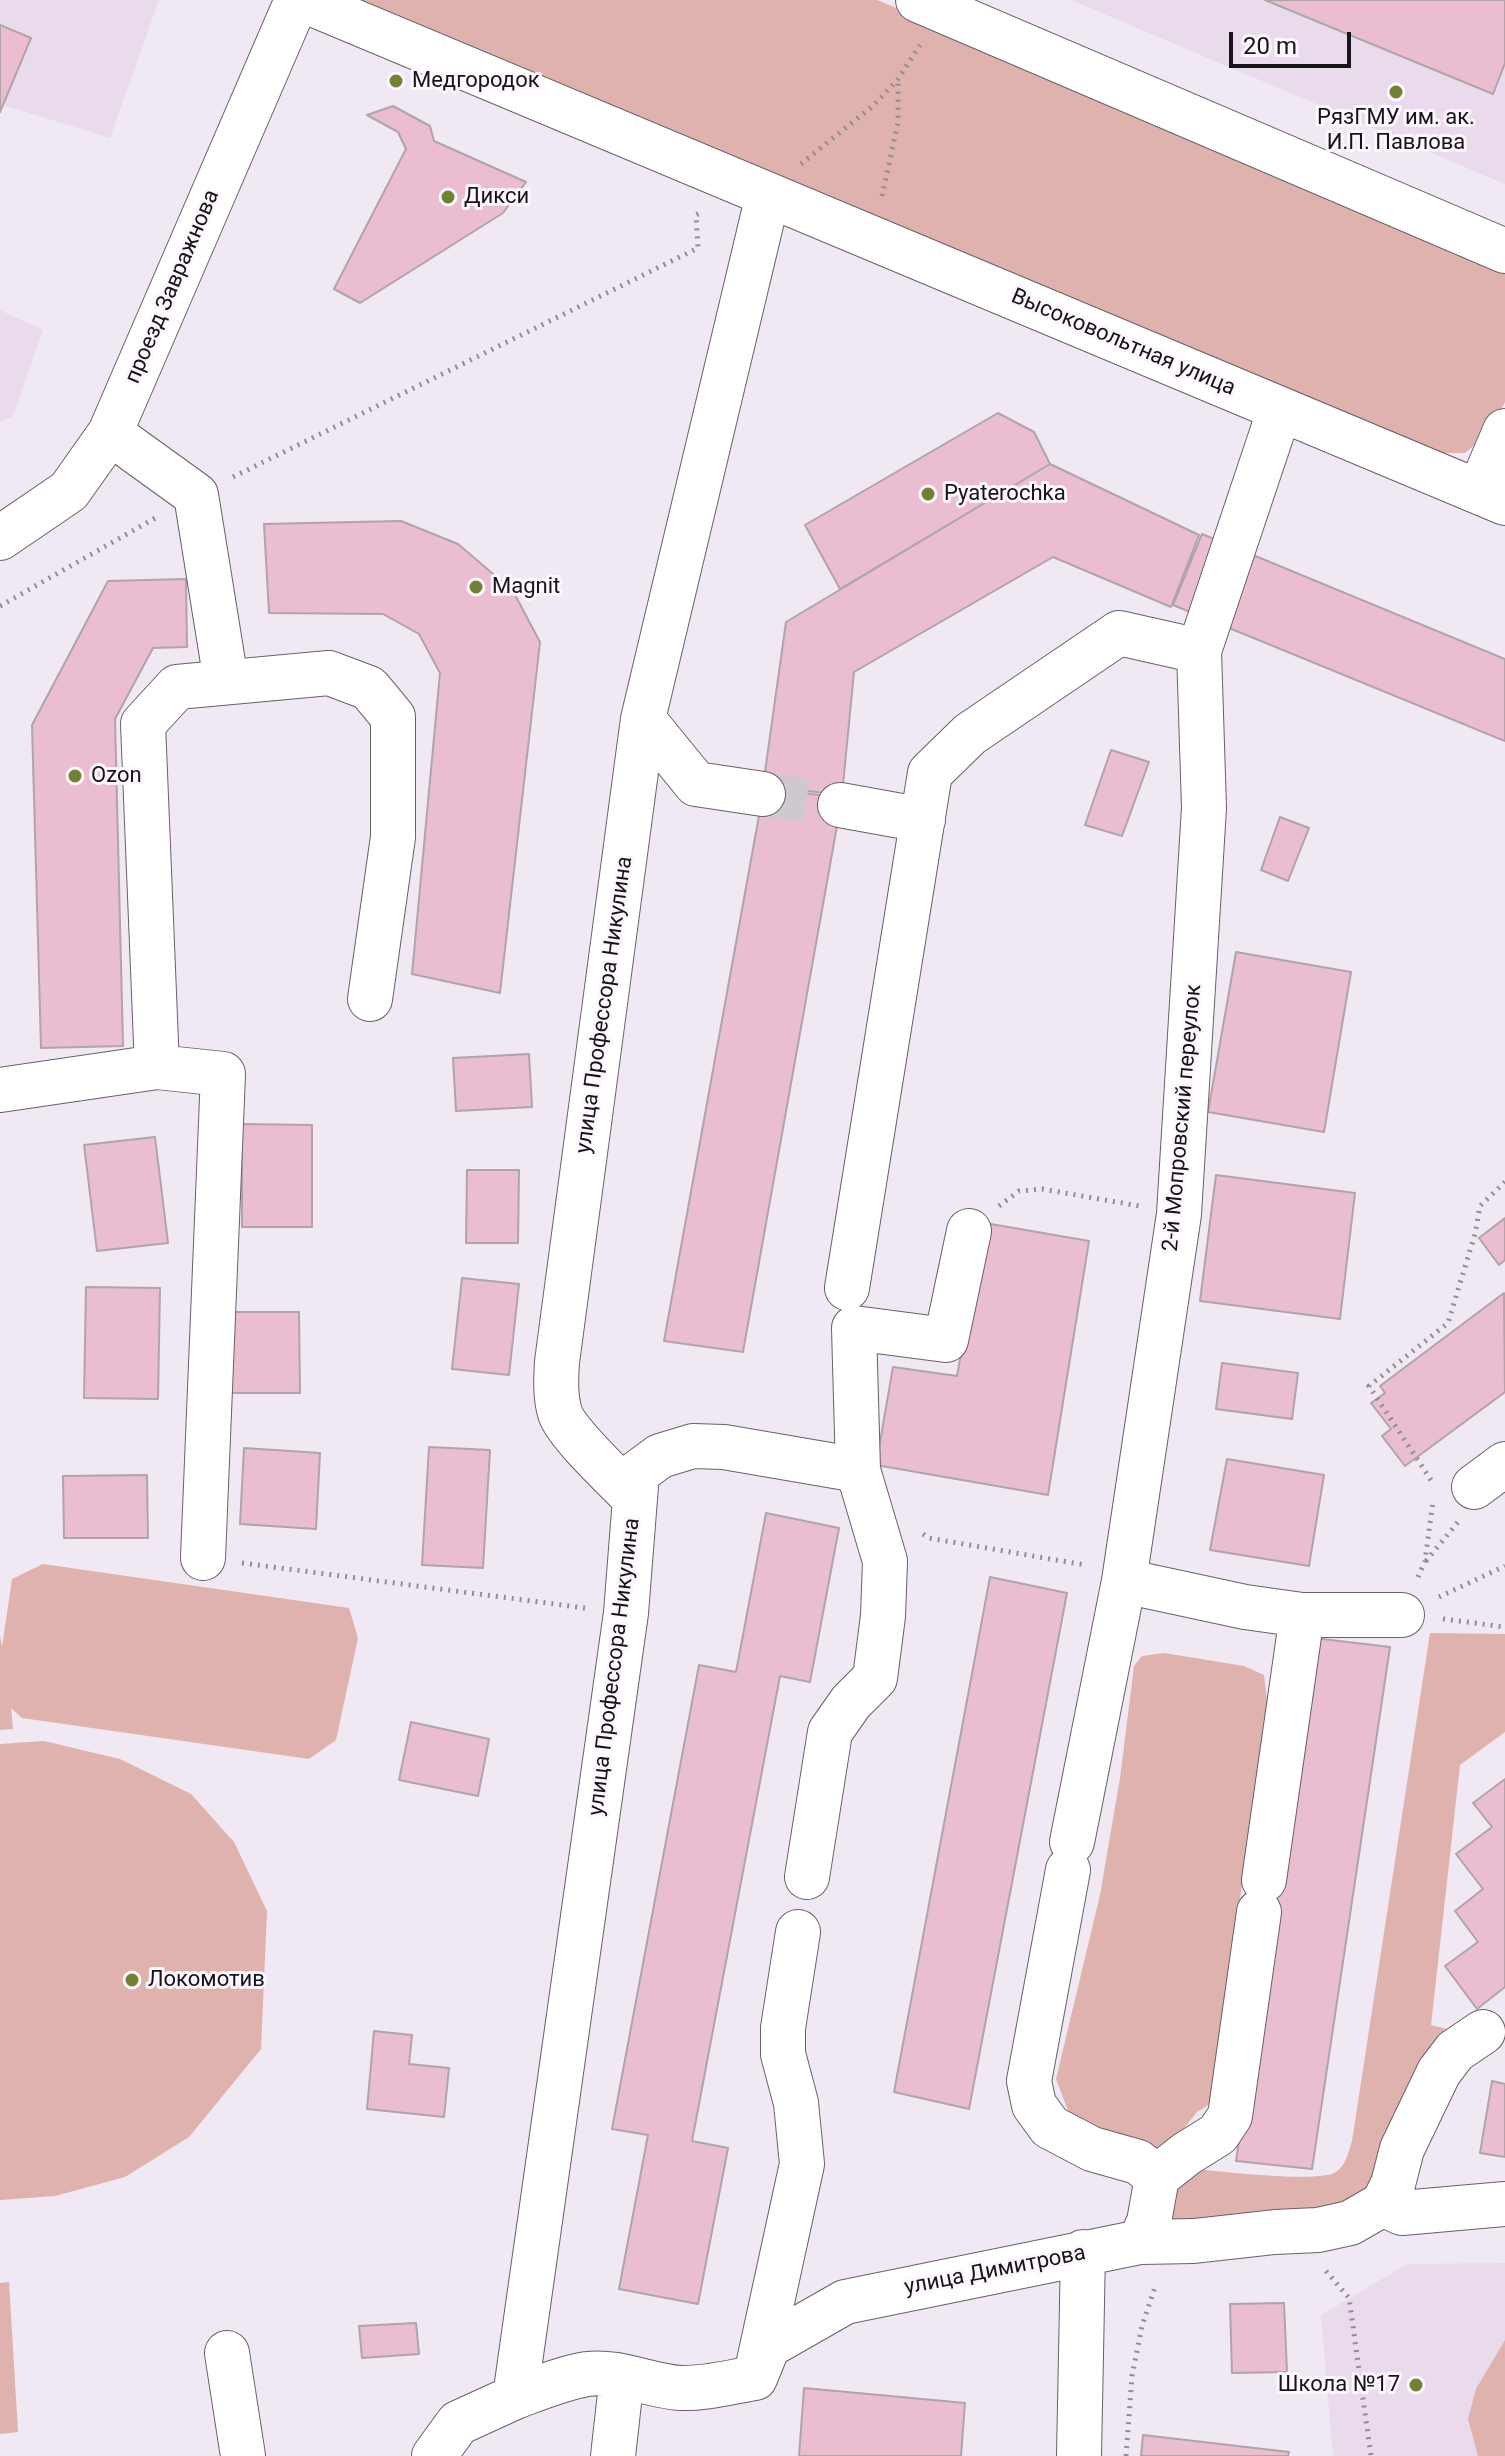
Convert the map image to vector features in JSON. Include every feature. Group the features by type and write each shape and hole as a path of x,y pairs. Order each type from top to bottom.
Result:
{"street":[{"name":"проезд Завражнова","path":"0,538 69,491 110,433 297,0"},
{"name":"Высоковольтная улица","path":"303,0 1492,498 1505,431"},
{"path":"930,5 990,14 1505,251"},
{"path":"761,192 643,719 696,784 763,794"},
{"path":"847,1288 930,773 970,734 1119,633 1199,651 1280,409"},
{"path":"110,433 196,495 226,681"},
{"name":"2-й Мопровский переулок","path":"1157,2177 1138,2162 1092,2149 1050,2127 1034,2105 1029,2081 1125,1577 1179,1214 1204,808 1199,651"},
{"path":"157,1067 143,724 177,687 329,673 369,688 393,717 393,837 370,999"},
{"name":"улица Профессора Никулина","path":"515,2397 626,1613 635,1499 578,1440 561,1415 555,1388 643,719"},
{"path":"840,805 923,820"},
{"path":"0,1090 157,1067 223,1074 203,1558"},
{"path":"807,1877 830,1732 851,1702 875,1678 883,1616 885,1561 864,1489 854,1328 946,1340 969,1231"},
{"path":"635,1499 637,1473 660,1456 693,1446 724,1447 864,1489"},
{"path":"1125,1577 1245,1607 1302,1615 1402,1615"},
{"path":"1154,2242 1149,2222 1157,2177 1218,2134 1230,2116 1302,1615"},
{"path":"434,2456 458,2423 515,2397 589,2374 622,2376 679,2388 755,2378 802,2164 796,2103 783,2054 783,2028 798,1932"},
{"path":"1483,2032 1455,2051 1439,2072 1402,2149 1393,2184 1383,2204 1402,2213 1505,2204"},
{"name":"улица Димитрова","path":"755,2378 768,2346 845,2302 1083,2252 1154,2242 1318,2230 1350,2223 1383,2204"},
{"path":"1079,2456 1083,2252"},
{"path":"227,2353 243,2456"},
{"path":"613,2456 622,2376"}],"path":[{"path":"0,606 196,495 698,248 696,215 761,192 874,105 898,79 930,5"},
{"path":"872,238 898,122 898,79"},
{"path":"1471,1479 1369,1386 1448,1323 1475,1234 1480,1206 1505,1182"},
{"path":"969,1231 1019,1191 1042,1189 1179,1214"},
{"path":"864,1489 929,1538 1125,1577"},
{"path":"1402,1615 1425,1561 1433,1501"},
{"path":"203,1558 626,1613"},
{"path":"1402,1615 1505,1566"},
{"path":"1402,1615 1505,1627"},
{"path":"1126,2456 1132,2376 1142,2326 1167,2251 1154,2242"},
{"path":"1349,2298 1371,2456"}],"shaded area":[{"path":"0,0 159,0 110,138 0,104"},
{"path":"359,0 877,0 1505,262 1505,402 1491,431 1465,453 1434,453"},
{"name":"РязГМУ им. ак. И.П. Павлова","path":"1071,0 1505,0 1505,184"},
{"path":"0,310 43,330 13,416 0,423"},
{"path":"43,1564 349,1608 358,1638 336,1740 309,1759 22,1718 11,1708 13,1729 0,1730 0,1635 2,1647 12,1579"},
{"path":"1430,1633 1505,1634 1505,1732 1460,1765 1431,2025 1466,2034 1362,2206 1169,2233 1177,2167 1305,2177 1334,2173 1346,2159 1352,2141"},
{"path":"1164,1653 1244,1666 1264,1675 1267,1701 1212,2103 1197,2112 1165,2152 1152,2155 1070,2116 1056,2079 1100,1895 1120,1778 1134,1666 1142,1656"},
{"name":"Локомотив","path":"44,1741 120,1759 191,1794 234,1842 267,1911 261,2049 189,2137 125,2177 55,2196 0,2200 0,1744"},
{"name":"Школа №17","path":"1505,2263 1505,2456 1333,2456 1321,2315 1407,2264"},
{"path":"9,2282 18,2432 0,2434 0,2283"},
{"path":"1505,2340 1505,2456 1478,2456 1468,2419 1476,2389"}],"building":[{"path":"1265,0 1505,0 1505,63 1493,94"},
{"path":"0,25 31,38 0,112"},
{"name":"Дикси","path":"393,106 430,126 434,141 526,182 503,213 360,303 334,289 406,149 398,132 367,115"},
{"name":"Pyaterochka","path":"998,413 1034,432 1050,464 840,589 805,525"},
{"path":"1050,464 1199,535 1171,607 1053,557 854,672 842,795 763,786 786,622"},
{"path":"401,521 458,544 513,591 540,642 500,993 412,974 440,673 419,634 383,614 269,613 264,524"},
{"path":"1202,534 1505,659 1505,741 1173,605"},
{"path":"186,579 187,647 153,648 115,719 123,1046 41,1048 32,725 108,581"},
{"path":"1111,750 1149,762 1122,836 1085,825"},
{"path":"764,788 842,798 743,1352 664,1341"},
{"path":"1280,817 1309,828 1288,881 1261,870"},
{"path":"1236,952 1351,972 1324,1132 1208,1112"},
{"path":"529,1054 532,1107 456,1111 453,1058"},
{"path":"242,1124 312,1125 312,1227 242,1227"},
{"path":"155,1137 168,1243 97,1251 84,1145"},
{"path":"467,1170 519,1170 518,1243 466,1243"},
{"path":"1216,1175 1355,1193 1340,1319 1200,1301"},
{"path":"1505,1218 1505,1260 1499,1265 1479,1238"},
{"path":"985,1223 1089,1241 1048,1495 876,1465 893,1367 957,1376"},
{"path":"462,1278 519,1284 509,1375 452,1369"},
{"path":"86,1287 160,1288 158,1399 84,1398"},
{"path":"1504,1293 1505,1392 1405,1466 1382,1436 1391,1429 1371,1403 1385,1393 1380,1386"},
{"path":"230,1312 299,1312 300,1393 231,1393"},
{"path":"1222,1363 1298,1373 1292,1419 1216,1409"},
{"path":"429,1447 490,1450 483,1568 422,1565"},
{"path":"244,1448 320,1453 316,1529 240,1524"},
{"path":"1227,1459 1324,1475 1309,1566 1210,1550"},
{"path":"147,1475 148,1538 64,1538 63,1476"},
{"path":"766,1513 839,1528 810,1682 780,1676 692,2141 728,2148 698,2304 619,2289 648,2135 612,2129 699,1665 736,1672"},
{"path":"990,1577 1067,1593 969,2109 894,2092"},
{"path":"1314,1638 1390,1647 1312,2169 1236,2161"},
{"path":"411,1722 489,1739 478,1796 399,1780"},
{"path":"1505,1779 1505,1987 1477,2009 1445,1966 1478,1942 1455,1911 1483,1889 1456,1854 1492,1827 1473,1803"},
{"path":"374,2031 412,2035 409,2064 449,2068 444,2117 367,2109"},
{"path":"1492,2081 1505,2084 1505,2157 1480,2153"},
{"path":"1284,2303 1287,2372 1232,2373 1230,2304"},
{"path":"416,2323 419,2354 362,2358 359,2326"},
{"path":"804,2388 965,2403 961,2456 799,2456"},
{"path":"1143,2435 1289,2452 1288,2456 1141,2456"}],"tunnel":[{"path":"763,794 840,805"}],"place":[{"name":"Медгородок","path":"396,81"},
{"name":"РязГМУ им. ак. И.П. Павлова","path":"1396,92"},
{"name":"Дикси","path":"448,197"},
{"name":"Pyaterochka","path":"928,494"},
{"name":"Magnit","path":"476,587"},
{"name":"Ozon","path":"75,776"},
{"name":"Локомотив","path":"132,1980"},
{"name":"Школа №17","path":"1416,2385"}]}
